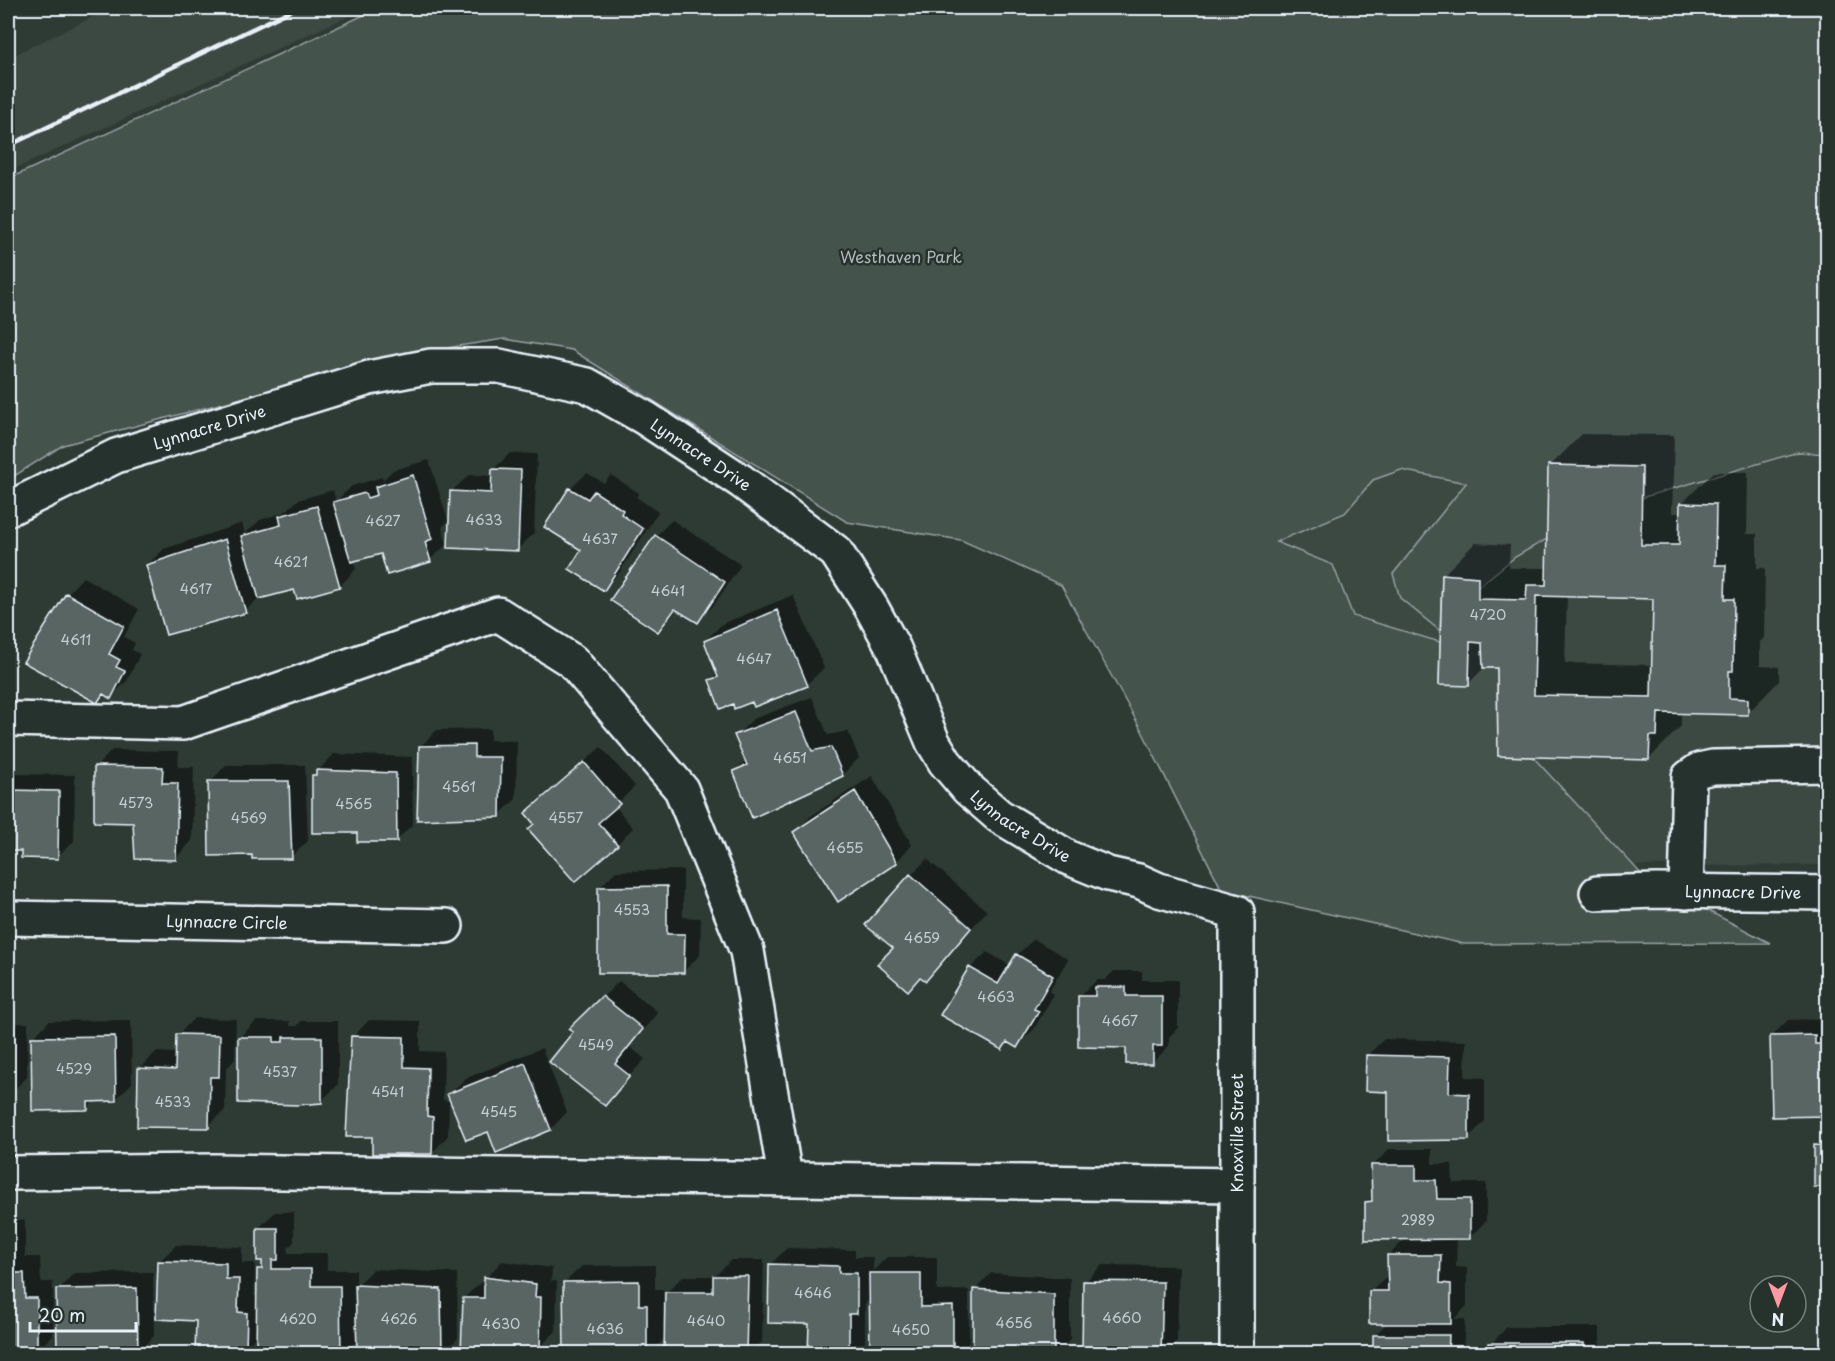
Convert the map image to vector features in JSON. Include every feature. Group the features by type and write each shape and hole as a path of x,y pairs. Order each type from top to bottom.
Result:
{"street":[{"name":"Lynnacre Drive","path":"8,509 116,456 369,378 431,366 499,366 586,385 645,418 741,481 836,552 871,607 894,649 933,742 945,762 968,789 999,816 1070,858 1108,874 1140,881 1159,890 1237,912"},
{"path":"8,719 183,723 498,615 572,661 681,789 747,951 785,1177"},
{"path":"1597,893 1671,891 1689,777 1700,770 1713,767 1827,765"},
{"name":"Lynnacre Drive","path":"1671,891 1827,893"},
{"name":"Knoxville Street","path":"1237,912 1237,1353"},
{"name":"Lynnacre Circle","path":"8,918 446,926"},
{"path":"8,1173 216,1172 785,1177 1237,1185"}],"shaded area":[{"path":"111,8 366,8 8,172 8,58"},
{"path":"1827,249 1827,865 1276,867 1275,379"}],"green space":[{"name":"Westhaven Park","path":"379,8 1827,8 1827,454 1798,452 1641,498 1642,467 1549,465 1547,539 1515,557 1478,587 1478,577 1442,574 1440,631 1400,598 1393,574 1466,483 1401,470 1373,480 1345,513 1276,542 1333,565 1353,616 1440,642 1439,685 1469,685 1470,642 1482,643 1483,668 1497,668 1498,756 1533,757 1645,878 1770,943 1464,944 1222,890 1142,731 1061,585 961,540 847,522 572,350 504,339 413,353 63,445 8,480 8,179"}],"building":[{"path":"1548,465 1642,467 1641,545 1679,545 1680,503 1716,504 1715,565 1726,565 1725,599 1734,599 1733,671 1729,671 1729,698 1748,699 1748,715 1658,713 1657,736 1650,736 1649,760 1498,756 1497,668 1483,668 1482,643 1470,642 1469,686 1439,685 1442,574 1478,577 1478,599 1526,600 1527,585 1546,585","holes":["1536,596 1653,599 1651,697 1534,695"]},
{"path":"492,469 521,470 518,551 448,548 450,491 491,493"},
{"path":"413,475 432,539 425,542 431,562 387,575 381,554 351,562 333,502 365,493 367,498 377,495 375,487"},
{"path":"569,488 588,499 594,491 623,510 621,514 643,529 604,591 569,569 581,550 544,527"},
{"path":"317,506 340,587 297,599 294,590 259,599 241,536 281,525 279,516"},
{"path":"655,535 725,582 698,623 675,609 658,632 610,600"},
{"path":"225,539 246,613 166,635 146,565"},
{"path":"66,593 124,626 109,654 120,660 116,667 125,671 111,699 103,694 97,703 23,662"},
{"path":"777,610 808,686 754,707 752,702 734,709 733,704 720,709 709,680 718,677 704,641"},
{"path":"796,712 812,751 831,747 843,776 752,818 733,771 747,765 734,735"},
{"path":"474,745 474,757 501,757 500,817 417,820 419,746"},
{"path":"584,762 620,804 598,823 618,845 575,882 528,829 534,824 525,813"},
{"path":"94,766 163,767 162,783 178,783 176,860 135,859 133,823 94,822"},
{"path":"316,770 396,773 397,842 357,842 357,833 312,833 312,775 316,775"},
{"path":"208,781 289,781 292,859 252,859 252,855 209,856"},
{"path":"8,790 59,791 58,859 21,858 21,851 10,851 10,857 8,857"},
{"path":"855,791 897,863 838,902 793,832"},
{"path":"910,874 971,928 926,981 920,977 908,991 877,964 893,948 865,925"},
{"path":"667,886 667,934 685,934 684,973 598,973 598,887"},
{"path":"1016,954 1053,976 1034,1009 1039,1011 1017,1048 1007,1042 1002,1050 940,1015 969,967 998,984"},
{"path":"1095,987 1126,987 1126,996 1162,996 1162,1046 1153,1046 1153,1064 1126,1064 1126,1048 1078,1047 1078,996 1095,996"},
{"path":"602,996 643,1029 615,1064 630,1076 605,1106 549,1062 573,1032 568,1029"},
{"path":"176,1034 220,1035 219,1077 210,1077 209,1128 137,1127 138,1068 175,1070"},
{"path":"1815,1035 1815,1044 1828,1044 1828,1116 1772,1117 1770,1036"},
{"path":"115,1036 116,1101 88,1102 88,1110 32,1111 31,1037"},
{"path":"351,1036 404,1037 404,1067 428,1068 427,1116 433,1117 432,1154 372,1154 372,1137 346,1137"},
{"path":"238,1037 274,1037 274,1042 283,1042 283,1037 322,1037 322,1103 297,1105 238,1103"},
{"path":"8,1039 12,1039 11,1095 8,1095"},
{"path":"1366,1055 1450,1057 1449,1093 1469,1094 1469,1140 1388,1141 1388,1092 1365,1091"},
{"path":"525,1063 551,1130 496,1153 488,1132 466,1140 447,1094"},
{"path":"1814,1145 1828,1146 1828,1199 1823,1199 1823,1187 1814,1187"},
{"path":"1371,1165 1416,1165 1416,1180 1436,1180 1437,1199 1470,1199 1470,1239 1365,1240 1365,1202 1372,1201"},
{"path":"257,1228 278,1228 278,1260 272,1260 272,1269 311,1269 311,1286 340,1286 341,1354 256,1352 257,1269 262,1269 262,1261 257,1261"},
{"path":"8,1236 9,1273 24,1273 25,1298 37,1298 37,1353 8,1353"},
{"path":"1387,1255 1441,1255 1440,1283 1451,1284 1451,1324 1369,1324 1369,1291 1388,1291"},
{"path":"158,1261 226,1263 226,1279 239,1279 238,1312 247,1313 246,1349 240,1349 239,1354 195,1354 196,1321 156,1319"},
{"path":"769,1264 839,1266 839,1273 857,1273 857,1314 849,1314 849,1354 808,1354 809,1324 768,1323"},
{"path":"869,1273 921,1273 921,1307 953,1306 953,1354 870,1353"},
{"path":"713,1276 748,1276 746,1354 712,1354 712,1351 702,1350 702,1354 664,1354 665,1292 713,1292"},
{"path":"484,1277 536,1284 535,1297 541,1297 540,1350 516,1349 516,1354 461,1353 463,1298 484,1298"},
{"path":"639,1281 639,1305 647,1305 647,1354 564,1353 563,1282"},
{"path":"1083,1281 1163,1282 1161,1354 1082,1354"},
{"path":"355,1285 441,1289 442,1354 405,1354 405,1350 357,1351"},
{"path":"137,1288 138,1354 98,1354 98,1347 87,1347 87,1351 57,1351 56,1289"},
{"path":"973,1289 1054,1294 1054,1354 973,1353"},
{"path":"1373,1335 1449,1335 1448,1354 1373,1354"},
{"path":"1489,1343 1584,1343 1584,1354 1489,1354"}],"railway":[{"path":"8,146 296,8"}]}
